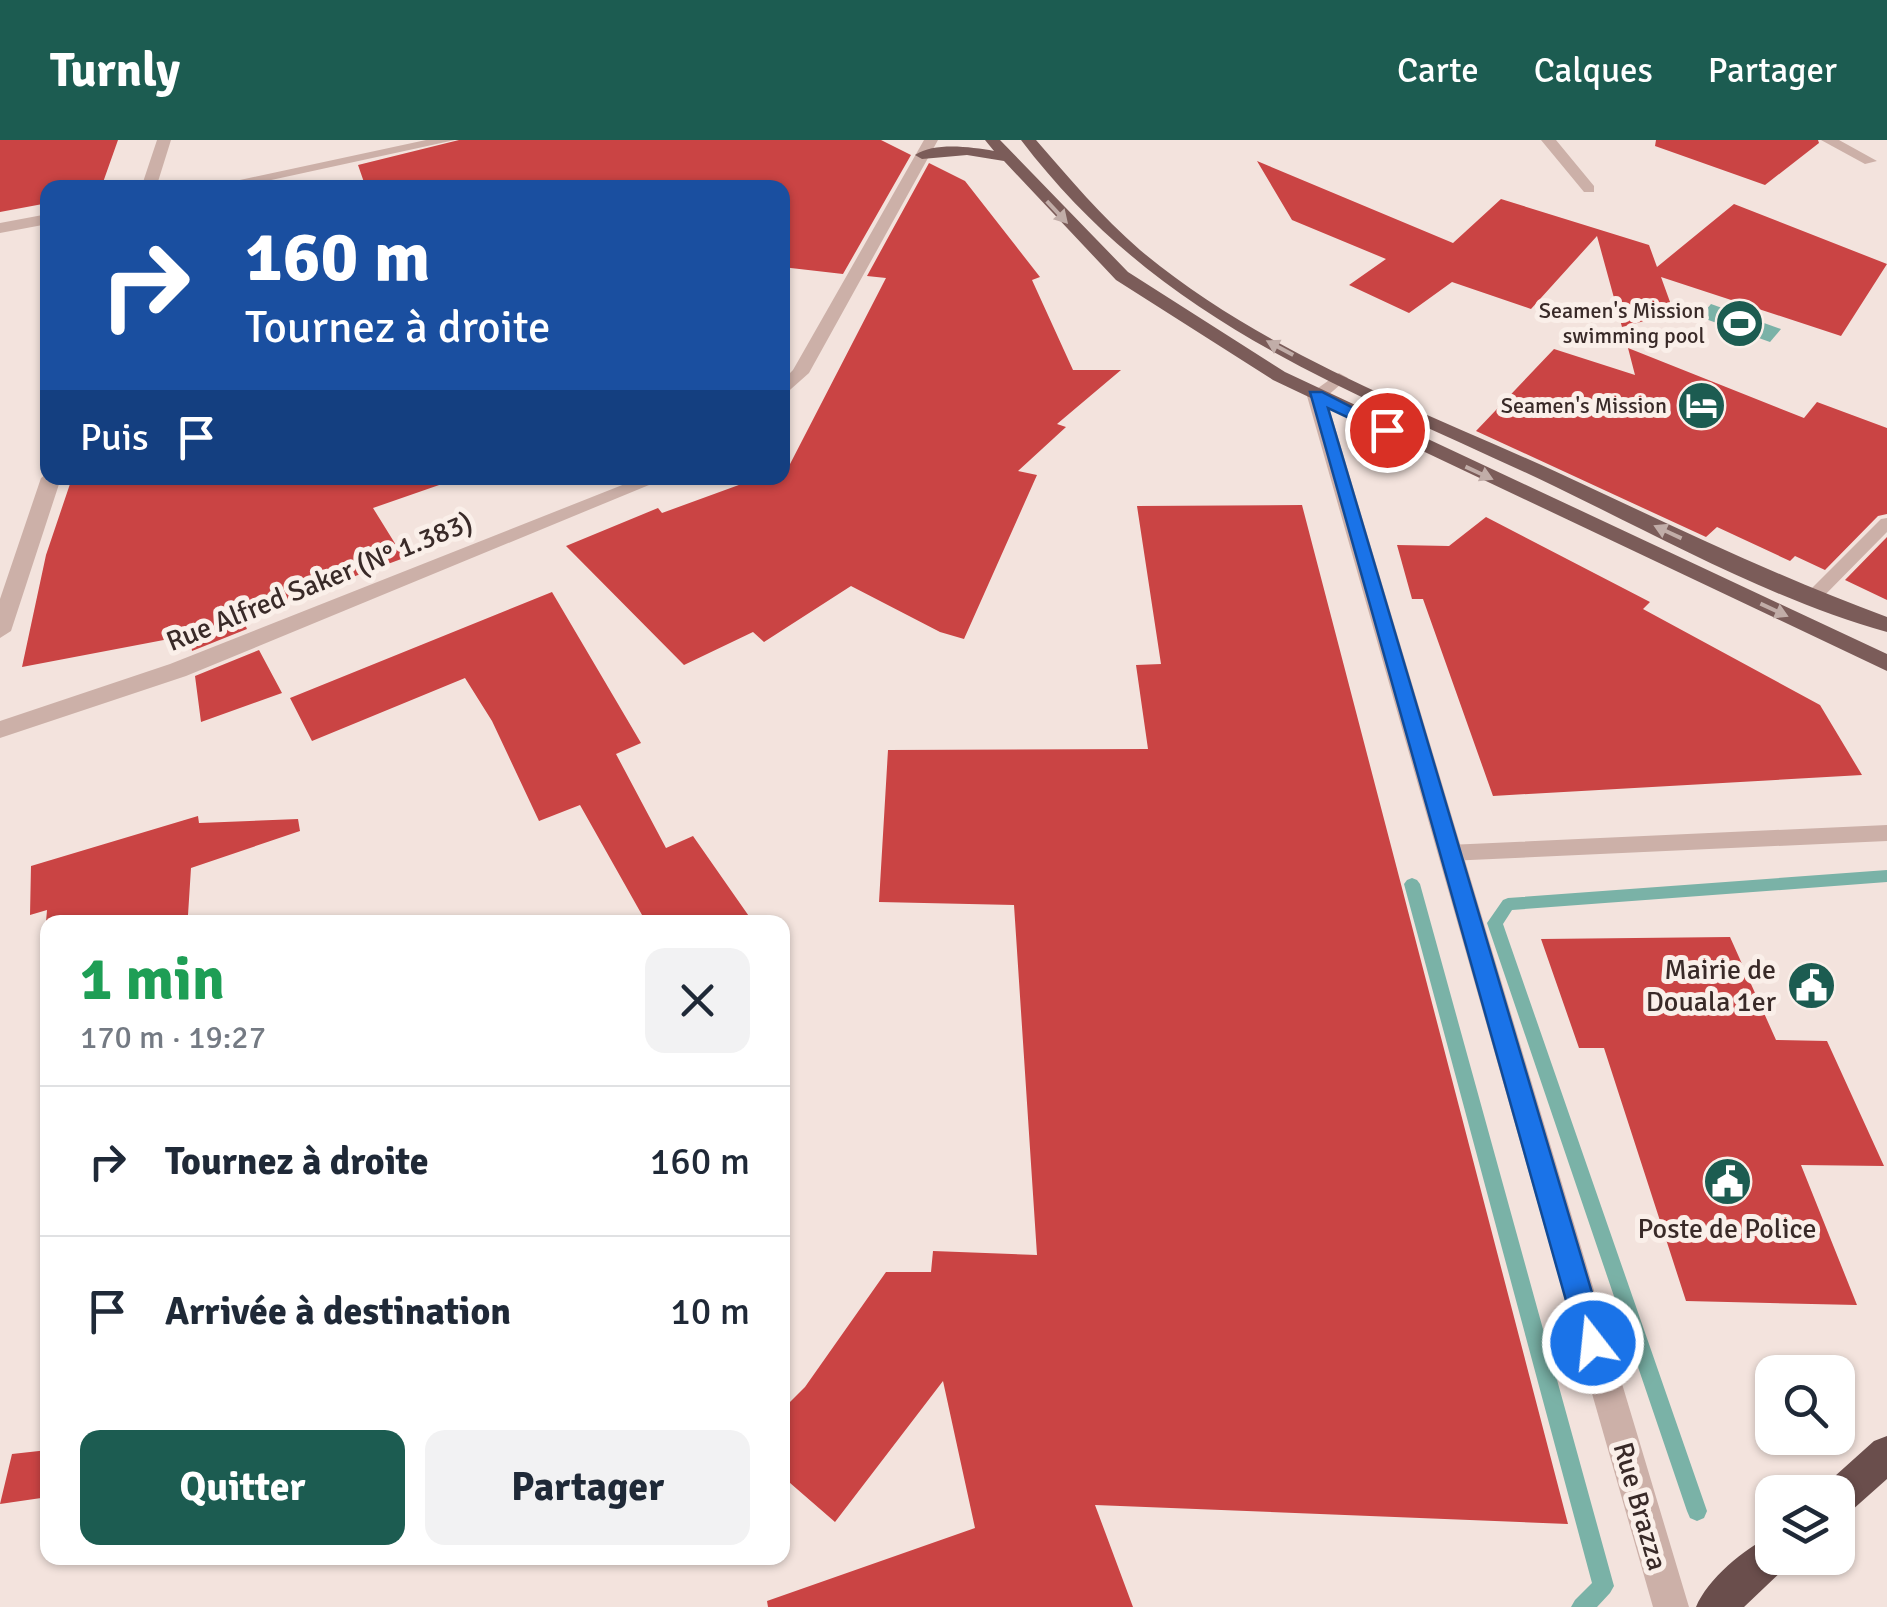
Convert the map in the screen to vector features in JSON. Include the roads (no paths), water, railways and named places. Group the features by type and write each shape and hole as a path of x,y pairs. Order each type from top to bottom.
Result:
{"highway":[{"path":"1855,1483 1887,1454"},
{"path":"1714,1607 1755,1571"}],"main road":[{"path":"992,140 1122,276 1235,350 1316,396 1887,664"},
{"path":"1028,140 1101,221 1147,264 1240,326 1339,378 1812,598 1887,625"},
{"path":"926,148 1006,157"}],"street":[{"path":"151,180 164,140"},
{"path":"250,180 448,140"},
{"path":"1548,140 1589,189"},
{"path":"1828,140 1870,162"},
{"path":"790,383 800,372 926,148"},
{"path":"0,228 40,220"},
{"path":"1316,396 1339,378"},
{"name":"Rue Brazza","path":"1316,396 1671,1607"},
{"path":"0,631 49,485"},
{"name":"Rue Alfred Saker (N° 1.383)","path":"0,730 162,676 639,485"}],"lane":[{"path":"1812,598 1887,522"},
{"path":"1448,853 1887,833"}],"water":[{"name":"Seamen's Mission swimming pool","path":"1711,304 1781,329 1770,342 1700,317"}],"waterway":[{"path":"1697,1511 1495,923 1508,904 1887,876"},
{"path":"1412,884 1603,1586 1582,1607"}],"place":[{"name":"Seamen's Mission swimming pool","path":"1740,323"},
{"name":"Seamen's Mission","path":"1702,405"},
{"name":"Mairie de Douala 1er","path":"1811,985"},
{"name":"Poste de Police","path":"1727,1181"}]}
